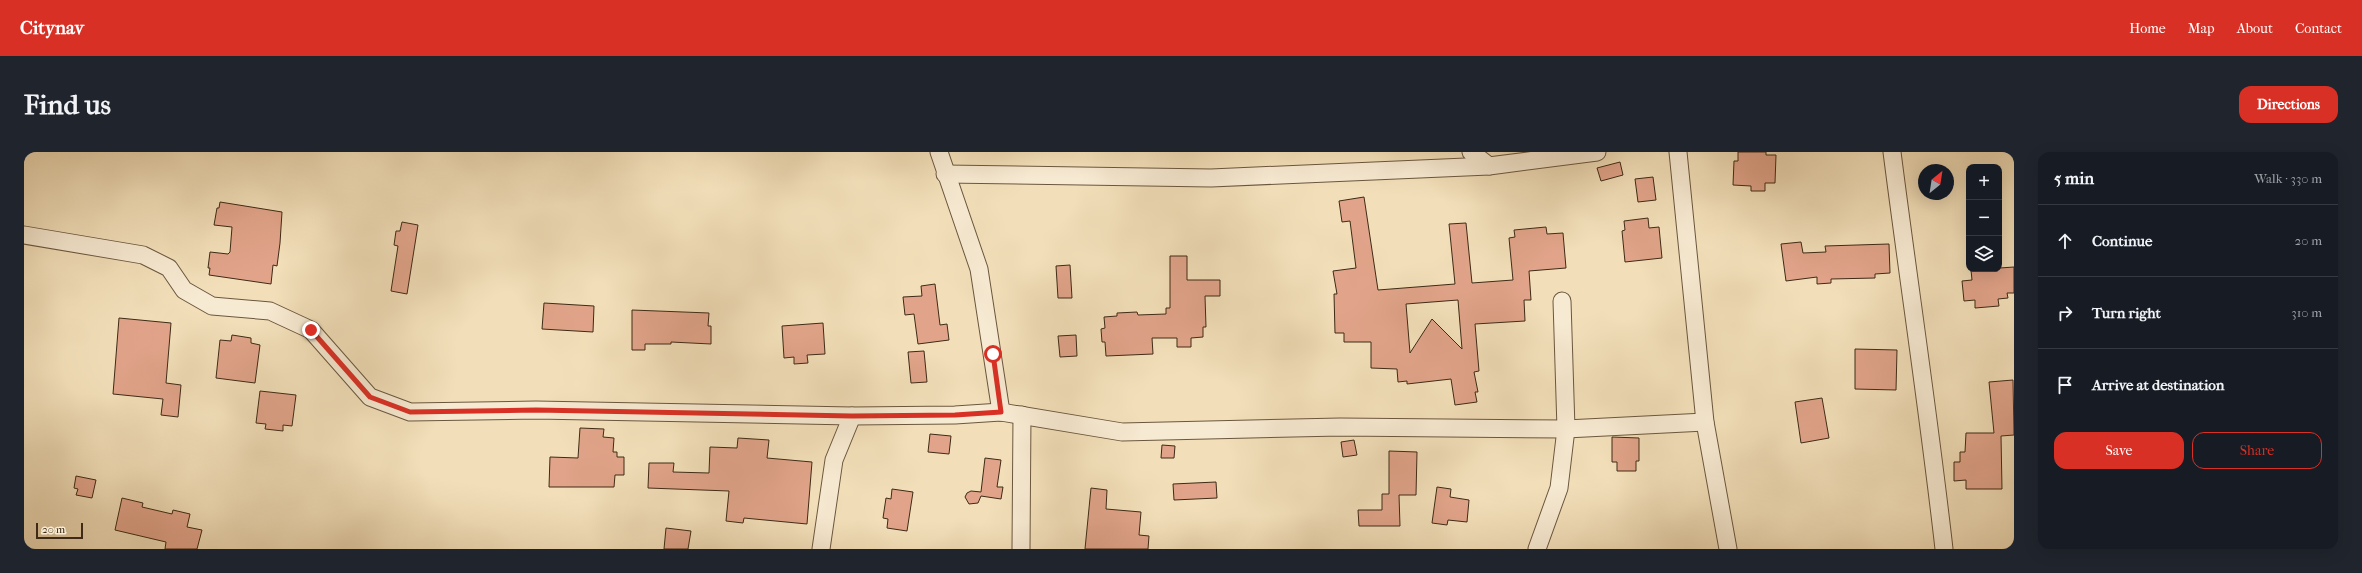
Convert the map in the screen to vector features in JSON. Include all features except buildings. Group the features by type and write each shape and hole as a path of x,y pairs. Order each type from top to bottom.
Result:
{"street":[{"path":"939,152 945,174 979,269 1001,412"},
{"path":"1472,152 1489,166"},
{"path":"945,174 1211,178 1489,166 1598,152"},
{"path":"1678,152 1705,422 1728,549"},
{"path":"1892,152 1908,283 1928,405 1944,549"},
{"path":"24,235 143,255 169,268 184,290 212,306 270,311 311,330 370,397 410,412 536,410 852,416 955,415 1001,412 1122,432 1340,427 1566,429 1705,422"},
{"path":"1537,549 1559,488 1566,429 1562,301"},
{"path":"1021,549 1022,415"},
{"path":"821,549 834,460 852,416"}],"route":[{"path":"311,330 370,397 410,412 536,410 852,416 955,415 1001,412 993,354"}]}
